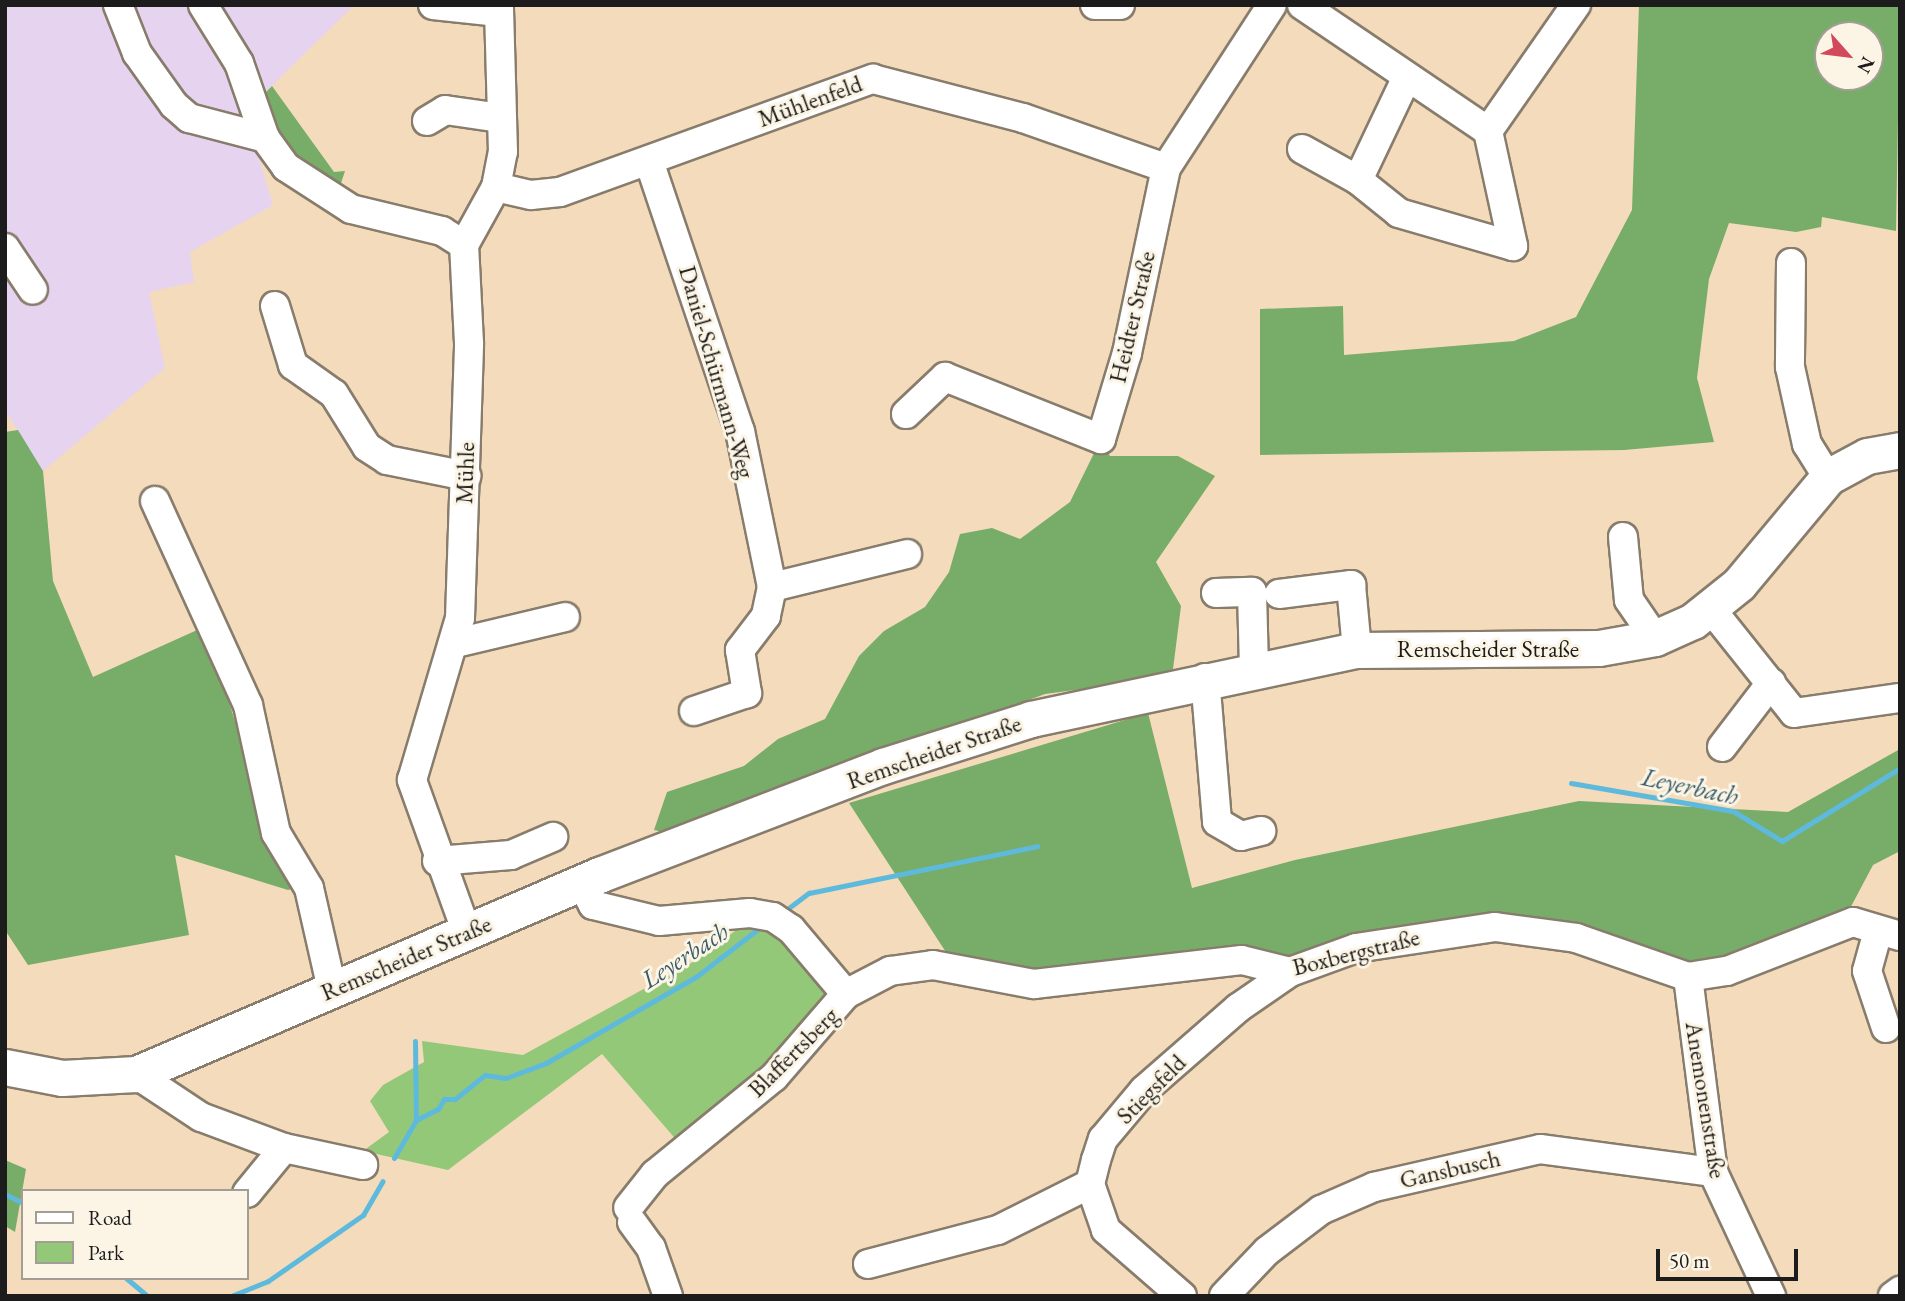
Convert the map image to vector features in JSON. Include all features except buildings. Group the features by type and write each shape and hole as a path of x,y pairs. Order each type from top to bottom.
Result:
{"main road":[{"name":"Remscheider Straße","path":"14,1069 62,1078 136,1074 581,883 883,766 1031,719 1254,667 1357,650 1599,648 1655,638 1711,609 1828,477 1867,456 1900,450"}],"street":[{"path":"118,5 137,53 174,106 189,118 265,138"},
{"path":"203,5 239,62 265,138 311,188 351,209 442,231 464,245"},
{"path":"433,5 499,9"},
{"path":"1095,5 1119,5"},
{"name":"Heidter Straße","path":"906,414 946,377 1101,439 1127,353 1166,167 1272,5"},
{"path":"1302,149 1358,180 1399,213 1513,246 1488,131 1303,5"},
{"path":"1488,131 1576,5"},
{"name":"Mühle","path":"467,933 437,861 412,780 456,643 466,476 464,245 496,187 502,117 499,9"},
{"path":"1358,180 1407,77"},
{"name":"Mühlenfeld","path":"496,187 531,195 560,192 873,79 1023,118 1166,167"},
{"path":"427,121 445,110 502,117"},
{"name":"Daniel-Schürmann-Weg","path":"649,161 740,431 772,587 766,616 740,650 747,693 694,711"},
{"path":"5,248 33,290"},
{"path":"1791,264 1790,367 1807,444 1828,477"},
{"path":"275,306 293,365 334,394 367,447 387,460 466,476"},
{"path":"155,500 248,705 276,834 309,888 332,989"},
{"path":"1623,537 1629,600 1655,638"},
{"path":"772,587 907,554"},
{"path":"1279,594 1351,586 1357,650"},
{"path":"1216,593 1252,593 1254,667"},
{"path":"1711,609 1794,713 1900,698"},
{"path":"456,643 565,617"},
{"path":"1205,678 1217,822 1241,836 1261,831"},
{"path":"1722,747 1770,683"},
{"path":"437,861 510,855 553,836"},
{"name":"Blaffertsberg","path":"581,883 593,905 659,921 772,917 846,994 774,1077 655,1174 630,1215 650,1248 668,1296"},
{"name":"Boxbergstraße","path":"846,994 890,971 933,965 1034,984 1242,960 1290,972 1356,948 1496,928 1576,938 1688,977 1727,971 1829,928 1853,922 1889,934"},
{"path":"1886,1028 1867,971 1889,934"},
{"name":"Stiegsfeld","path":"1090,1184 1103,1139 1144,1090 1238,1008 1290,972"},
{"name":"Anemonenstraße","path":"1688,977 1713,1171 1771,1296"},
{"path":"136,1074 201,1117 285,1148 363,1165"},
{"path":"248,1192 285,1148"},
{"name":"Gansbusch","path":"1224,1296 1267,1251 1321,1210 1374,1187 1540,1149 1713,1171"},
{"path":"868,1264 998,1230 1090,1184 1106,1230 1182,1296"},
{"path":"1893,1296 1900,1291"}],"shaded area":[{"path":"5,5 354,5 245,112 273,205 190,252 194,282 149,292 165,368 43,471 5,410"}],"green space":[{"path":"1639,5 1900,5 1896,231 1822,217 1821,227 1796,232 1729,223 1709,279 1697,378 1714,442 1624,450 1260,455 1260,309 1343,306 1344,355 1514,341 1576,317 1632,210"},
{"path":"272,86 334,172 345,171 338,192 300,169 258,100"},
{"path":"18,430 43,471 53,581 93,677 206,626 268,830 302,886 288,890 175,855 189,935 28,965 5,930 5,432"},
{"path":"1101,439 1110,456 1178,456 1215,476 1156,562 1181,606 1172,677 1045,694 667,833 654,830 667,792 744,766 778,739 825,719 859,656 884,631 925,607 949,572 960,534 992,528 1020,539 1070,502"},
{"path":"1148,713 1192,888 1295,860 1579,801 1788,812 1900,749 1900,851 1873,865 1846,916 1727,963 1686,964 1493,917 1333,940 1285,962 1035,976 953,963 849,803"},
{"path":"754,917 774,925 817,971 831,1000 766,1070 679,1143 602,1054 448,1170 363,1151 389,1132 370,1101 383,1085 424,1062 422,1041 523,1055 693,962"},
{"path":"5,1160 26,1169 15,1232 5,1226"}],"waterway":[{"name":"Leyerbach","path":"1571,783 1733,811 1782,841 1900,768"},
{"name":"Leyerbach","path":"782,913 809,893 1037,846"},
{"name":"Leyerbach","path":"394,1158 416,1120 438,1109 444,1099 455,1099 485,1075 506,1078 546,1063 697,976 762,926"},
{"path":"415,1041 416,1120"},
{"name":"Leyerbach","path":"231,1296 268,1281 363,1215 383,1181"},
{"name":"Leyerbach","path":"5,1194 21,1202"},
{"name":"Leyerbach","path":"128,1280 146,1295"}]}
